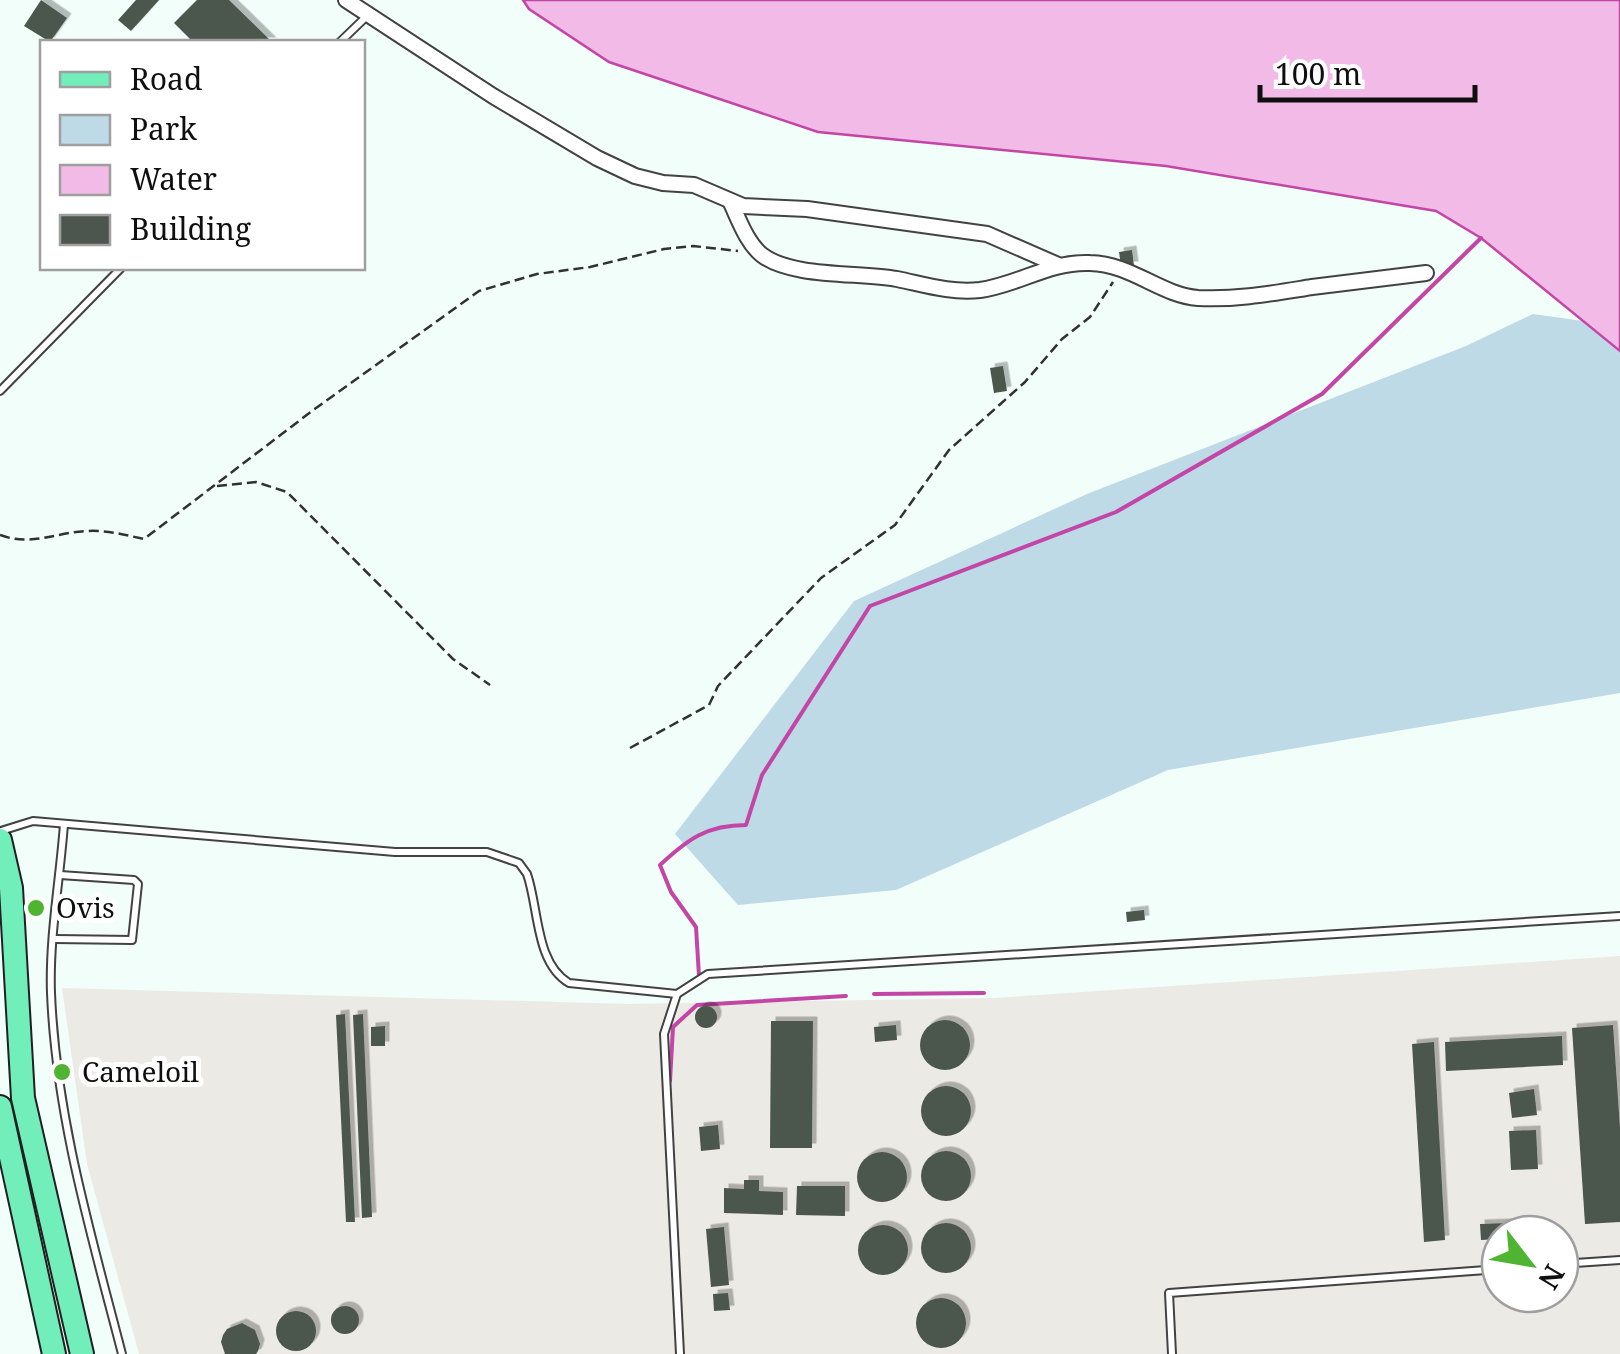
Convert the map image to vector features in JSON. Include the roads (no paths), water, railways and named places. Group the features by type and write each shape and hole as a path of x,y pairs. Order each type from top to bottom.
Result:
{"main road":[{"path":"0,840 12,888 23,1098 82,1354"},
{"path":"0,954 11,938 14,922"},
{"path":"0,1107 54,1354"}],"street":[{"path":"346,0 493,96 614,167 663,183 701,186 731,203 807,209 988,234 1058,265"},
{"path":"731,203 761,254 801,268 896,279 954,292 983,290 1058,265 1090,263 1122,268 1179,296 1201,298 1260,296 1426,274"}],"lane":[{"path":"342,40 368,15"},
{"path":"0,391 119,270"},
{"path":"0,832 33,822 395,852 487,852 504,856 519,863 528,874 548,960 560,978 569,983 677,994 708,974 1620,916"},
{"path":"64,824 51,988 58,1086 73,1162 122,1354"},
{"path":"54,939 131,940 138,884 134,880 60,874"},
{"path":"677,994 664,1034 680,1354"},
{"path":"1580,1263 1620,1260"},
{"path":"1172,1354 1169,1293 1480,1270"}],"water":[{"path":"523,0 1620,0 1620,351 1481,238 1436,211 1166,166 818,132 609,62 529,9"}],"waterway":[{"path":"699,976 696,927 671,892 660,865 699,835 746,825 762,775 870,606 1116,512 1322,394 1481,238"},
{"path":"874,994 984,993"},
{"path":"670,1081 673,1027 697,1005 846,996"}],"place":[{"name":"Ovis","path":"36,908"},
{"name":"Cameloil","path":"62,1072"}]}
